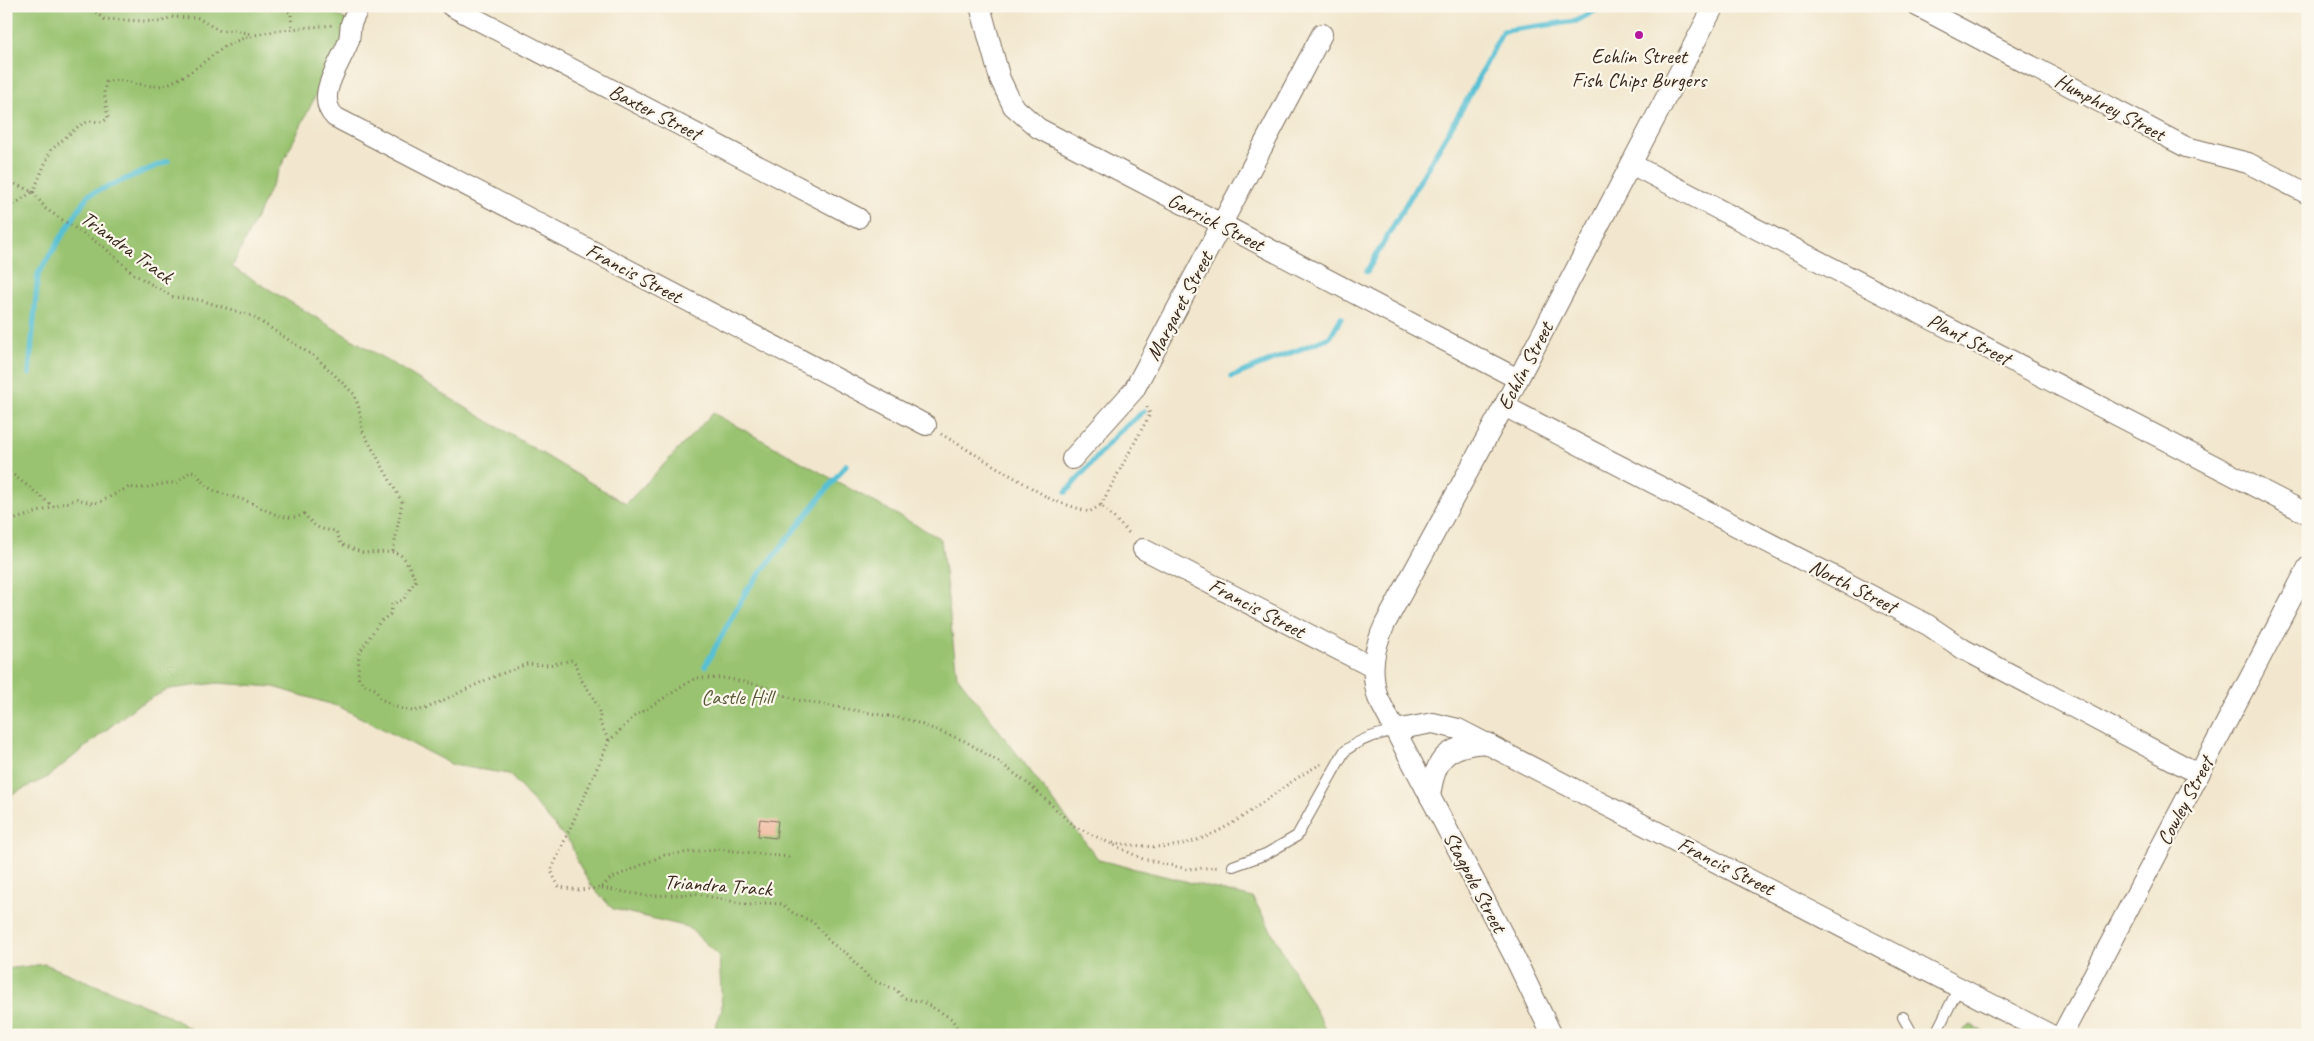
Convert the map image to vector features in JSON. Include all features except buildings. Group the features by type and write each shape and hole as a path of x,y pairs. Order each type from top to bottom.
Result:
{"street":[{"name":"Baxter Street","path":"451,6 858,218"},
{"name":"Garrick Street","path":"980,6 1000,79 1013,106 1038,128 1067,145 1518,379"},
{"name":"Echlin Street","path":"1395,730 1378,698 1372,667 1376,642 1504,406 1714,6"},
{"name":"Humphrey Street","path":"1918,6 2186,147 2248,163 2308,194"},
{"name":"Francis Street","path":"355,15 349,40 336,67 327,98 330,112 343,121 926,425"},
{"name":"Margaret Street","path":"1072,459 1134,390 1322,34"},
{"name":"Plant Street","path":"1631,164 2308,514"},
{"name":"North Street","path":"1504,406 1928,625 1963,649 2199,774"},
{"name":"Francis Street","path":"1143,548 1372,667"},
{"name":"Cowley Street","path":"2062,1035 2308,567"},
{"name":"Francis Street","path":"1395,730 1433,723 1458,729 2051,1035"},
{"name":"Stagpole Street","path":"1395,730 1512,952 1552,1035"},
{"path":"1430,798 1437,767 1453,749 1465,744 1488,743"}],"lane":[{"path":"1233,866 1266,854 1297,836 1344,752 1353,744 1368,737 1395,730"},
{"path":"1935,1035 1959,987"},
{"path":"1903,1017 1913,1035"}],"path":[{"path":"88,6 104,20 161,22 171,17 198,18 220,30 235,30 250,35"},
{"path":"280,6 291,13 292,31"},
{"path":"6,210 33,192 51,150 80,125 90,120 103,122 108,118 104,91 106,82 123,80 160,86 175,81 221,49 250,35 292,31 355,15"},
{"path":"6,180 33,192"},
{"name":"Triandra Track","path":"33,192 46,209 105,248 134,274 173,298 200,300 252,316 318,358 354,394 359,408 362,430 402,502 393,552"},
{"path":"926,425 1052,500 1089,512 1102,505 1150,414 1145,403 1134,390"},
{"path":"6,469 54,507"},
{"path":"6,522 77,499 92,503 100,502 129,487 138,489 166,482 177,483 184,480 191,471 196,472 202,482 212,489 249,502 269,513 298,518 304,514 319,529 336,531 342,544 363,553 393,552 401,554 416,580 403,600 392,604 390,614 379,623 359,653 358,677 363,684 375,689 381,699 396,707 412,711 425,709 527,664 549,665 572,660 576,664 580,678 594,698 600,714 600,723 609,741 635,716 696,678 724,678 759,685 796,700 910,720 965,741 999,762 1031,786 1074,826 1142,859 1187,869 1233,866"},
{"path":"1102,505 1143,548"},
{"name":"Triandra Track","path":"609,741 551,871 559,888 579,890 601,888 633,892 647,896 697,894 750,905 782,904 793,913 813,922 830,942 847,954 871,980 895,989 904,998 923,1002 942,1012 952,1019 958,1030 966,1035"},
{"path":"1110,842 1146,846 1178,845 1219,832 1310,769 1344,752"},
{"path":"601,888 610,879 664,855 717,849 789,857"}],"green space":[{"name":"Castle Hill","path":"6,6 323,6 351,23 232,267 626,504 713,413 941,539 957,676 1099,860 1253,898 1329,1035 712,1035 722,1010 719,956 688,927 613,909 592,887 577,861 571,844 509,774 453,765 340,707 274,687 218,683 169,689 136,706 48,777 6,797"},
{"path":"45,964 165,1014 201,1035 6,1035 6,969"},
{"path":"1971,1025 1989,1035 1962,1035 1963,1030"}],"waterway":[{"path":"1367,271 1467,100 1503,31 1576,21 1603,6"},
{"path":"29,374 38,274 88,195 168,161"},
{"path":"1231,377 1330,337 1341,318"},
{"path":"1066,492 1117,434 1144,411"},
{"path":"705,666 747,590 846,465"}],"place":[{"name":"Echlin Street Fish Chips Burgers","path":"1639,35"}]}
